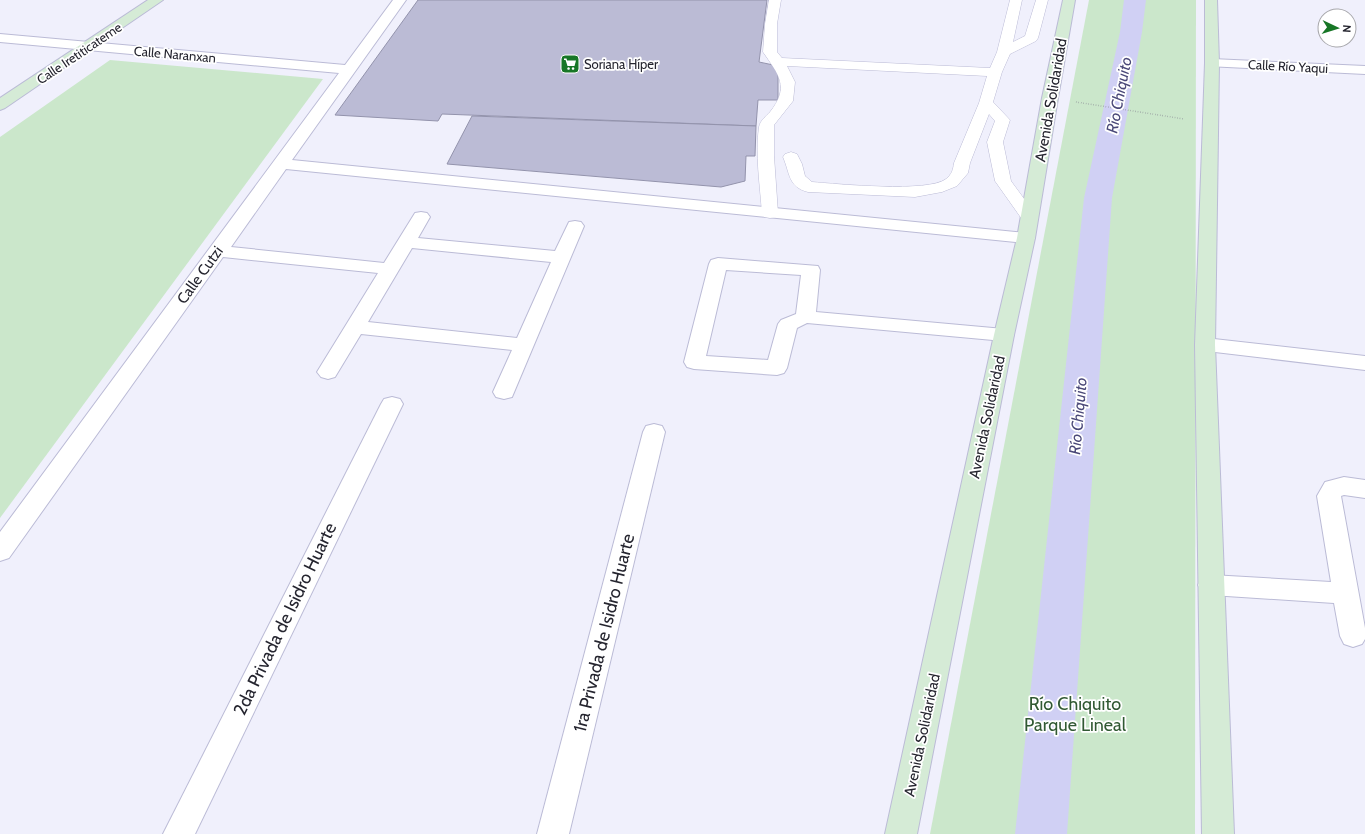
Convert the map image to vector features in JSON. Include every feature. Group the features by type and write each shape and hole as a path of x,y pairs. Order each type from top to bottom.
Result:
{"main road":[{"name":"Calle Iretiticateme","path":"0,105 157,0"},
{"name":"Avenida Solidaridad","path":"901,834 1004,335 1028,228 1050,98 1070,0"},
{"path":"1211,0 1212,63 1205,345 1218,834"}],"street":[{"name":"Calle Cutzi","path":"0,551 400,0"},
{"name":"Calle Naranxan","path":"0,38 349,70"},
{"name":"Calle Río Yaqui","path":"1212,63 1365,70"},
{"path":"281,164 770,213 1028,228"},
{"path":"328,372 421,217"},
{"path":"504,392 574,226"},
{"path":"406,242 561,257"},
{"path":"218,251 390,269"},
{"path":"805,317 811,270 718,264 694,362 776,368 788,324 805,317 1004,335"},
{"path":"355,327 523,345"},
{"path":"1205,345 1365,363"},
{"name":"2da Privada de Isidro Huarte","path":"179,834 392,404"},
{"name":"1ra Privada de Isidro Huarte","path":"553,834 654,432"},
{"path":"1354,636 1329,496 1333,488 1344,486 1365,489"},
{"path":"1211,585 1346,593"}],"lane":[{"path":"770,213 766,156 767,125 786,101 788,82 778,62 770,52 771,24 775,0"},
{"path":"791,157 797,178 808,187 915,192 936,189 951,183 960,174 962,163 986,103 995,72 1004,52 1016,0"},
{"path":"1004,52 1030,38 1042,0"},
{"path":"778,62 995,72"},
{"path":"986,103 1003,120 995,142 1003,181 1028,228"}],"path":[{"path":"1078,102 1186,119"}],"green space":[{"name":"Río Chiquito Parque Lineal","path":"1089,0 1196,0 1195,834 930,834"},
{"path":"110,60 323,79 0,518 0,137"}],"building":[{"name":"Soriana Híper","path":"418,0 767,0 759,62 778,66 778,100 758,100 756,126 442,114 438,121 335,115"},
{"path":"472,116 756,126 755,156 746,156 745,181 721,187 447,164"}],"waterway":[{"name":"Río Chiquito","path":"1041,834 1098,198 1131,32 1135,0"}],"place":[{"name":"Soriana Híper","path":"570,64"}]}
